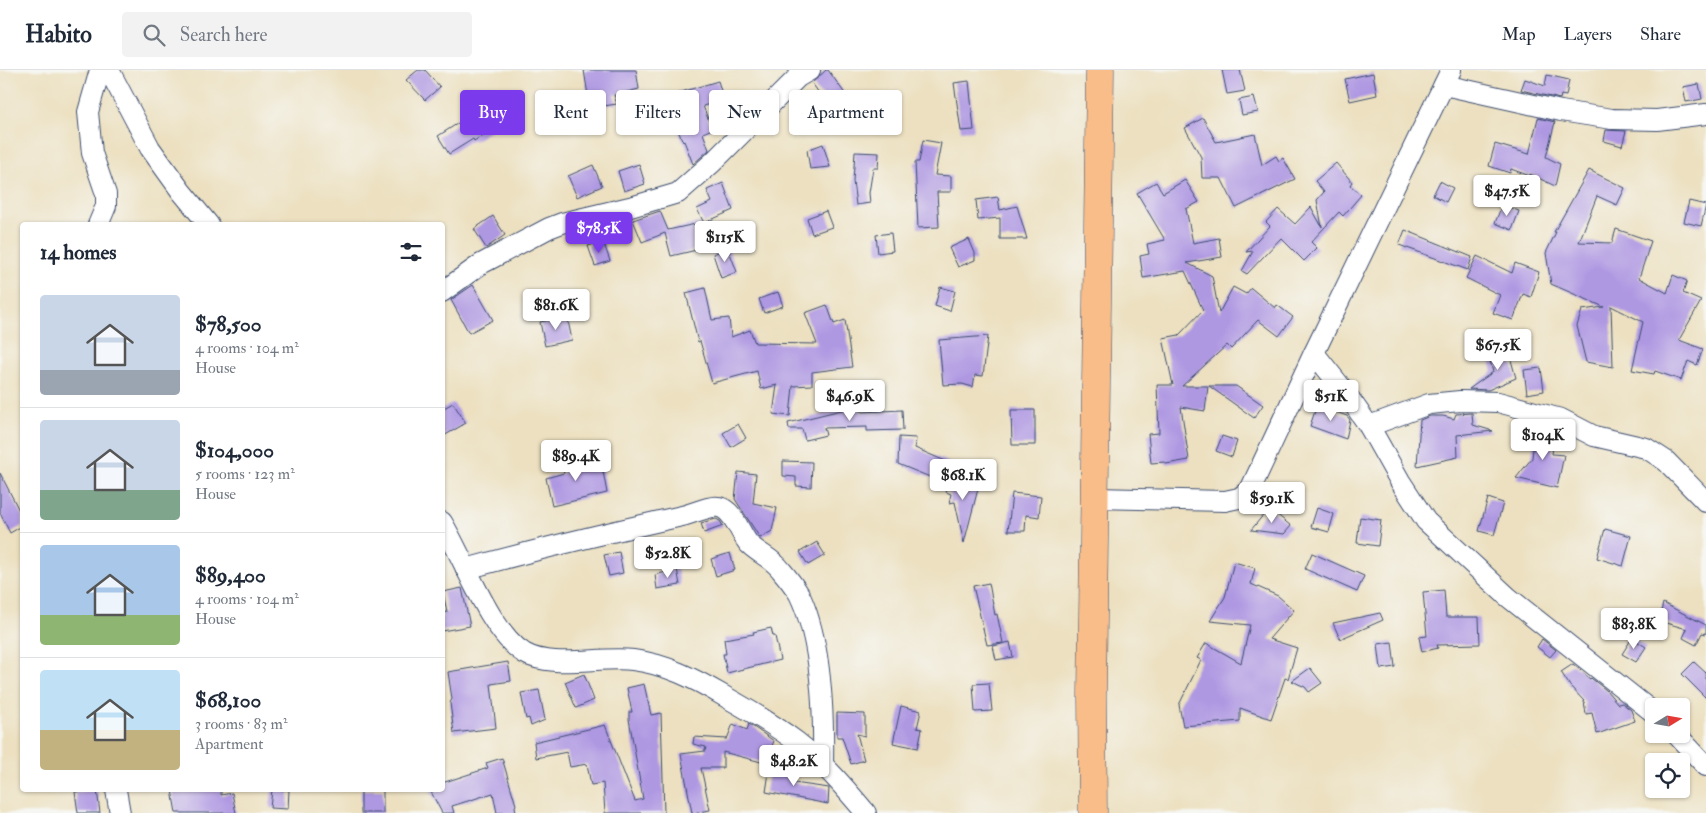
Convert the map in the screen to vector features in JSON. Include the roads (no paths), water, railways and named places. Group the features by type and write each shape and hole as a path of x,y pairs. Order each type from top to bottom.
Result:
{"main road":[{"path":"1093,813 1092,696 1100,70"}],"street":[{"path":"99,222 106,206 106,194 90,142 88,112 100,70"},
{"path":"109,70 150,148 207,222"},
{"path":"445,290 481,264 549,228 678,193 719,157 798,77 810,70"},
{"path":"1095,498 1225,502 1238,498 1250,490 1314,353 1448,78 1561,111 1612,119 1657,120 1706,114"},
{"path":"1314,353 1346,392 1416,508 1437,532 1508,597 1645,706"},
{"path":"1368,426 1429,404 1460,400 1498,402 1561,419 1594,436 1646,448 1666,461 1706,502"},
{"path":"466,569 606,532 691,514 715,506 720,507 732,517 750,545 767,556 780,569 798,592 806,611 820,682 824,725 823,765"},
{"path":"445,528 485,605 509,638 523,652 551,662 604,658 650,663 678,671 754,713 798,743 823,765 866,813"},
{"path":"1684,743 1706,766"},
{"path":"116,792 120,813"}]}
